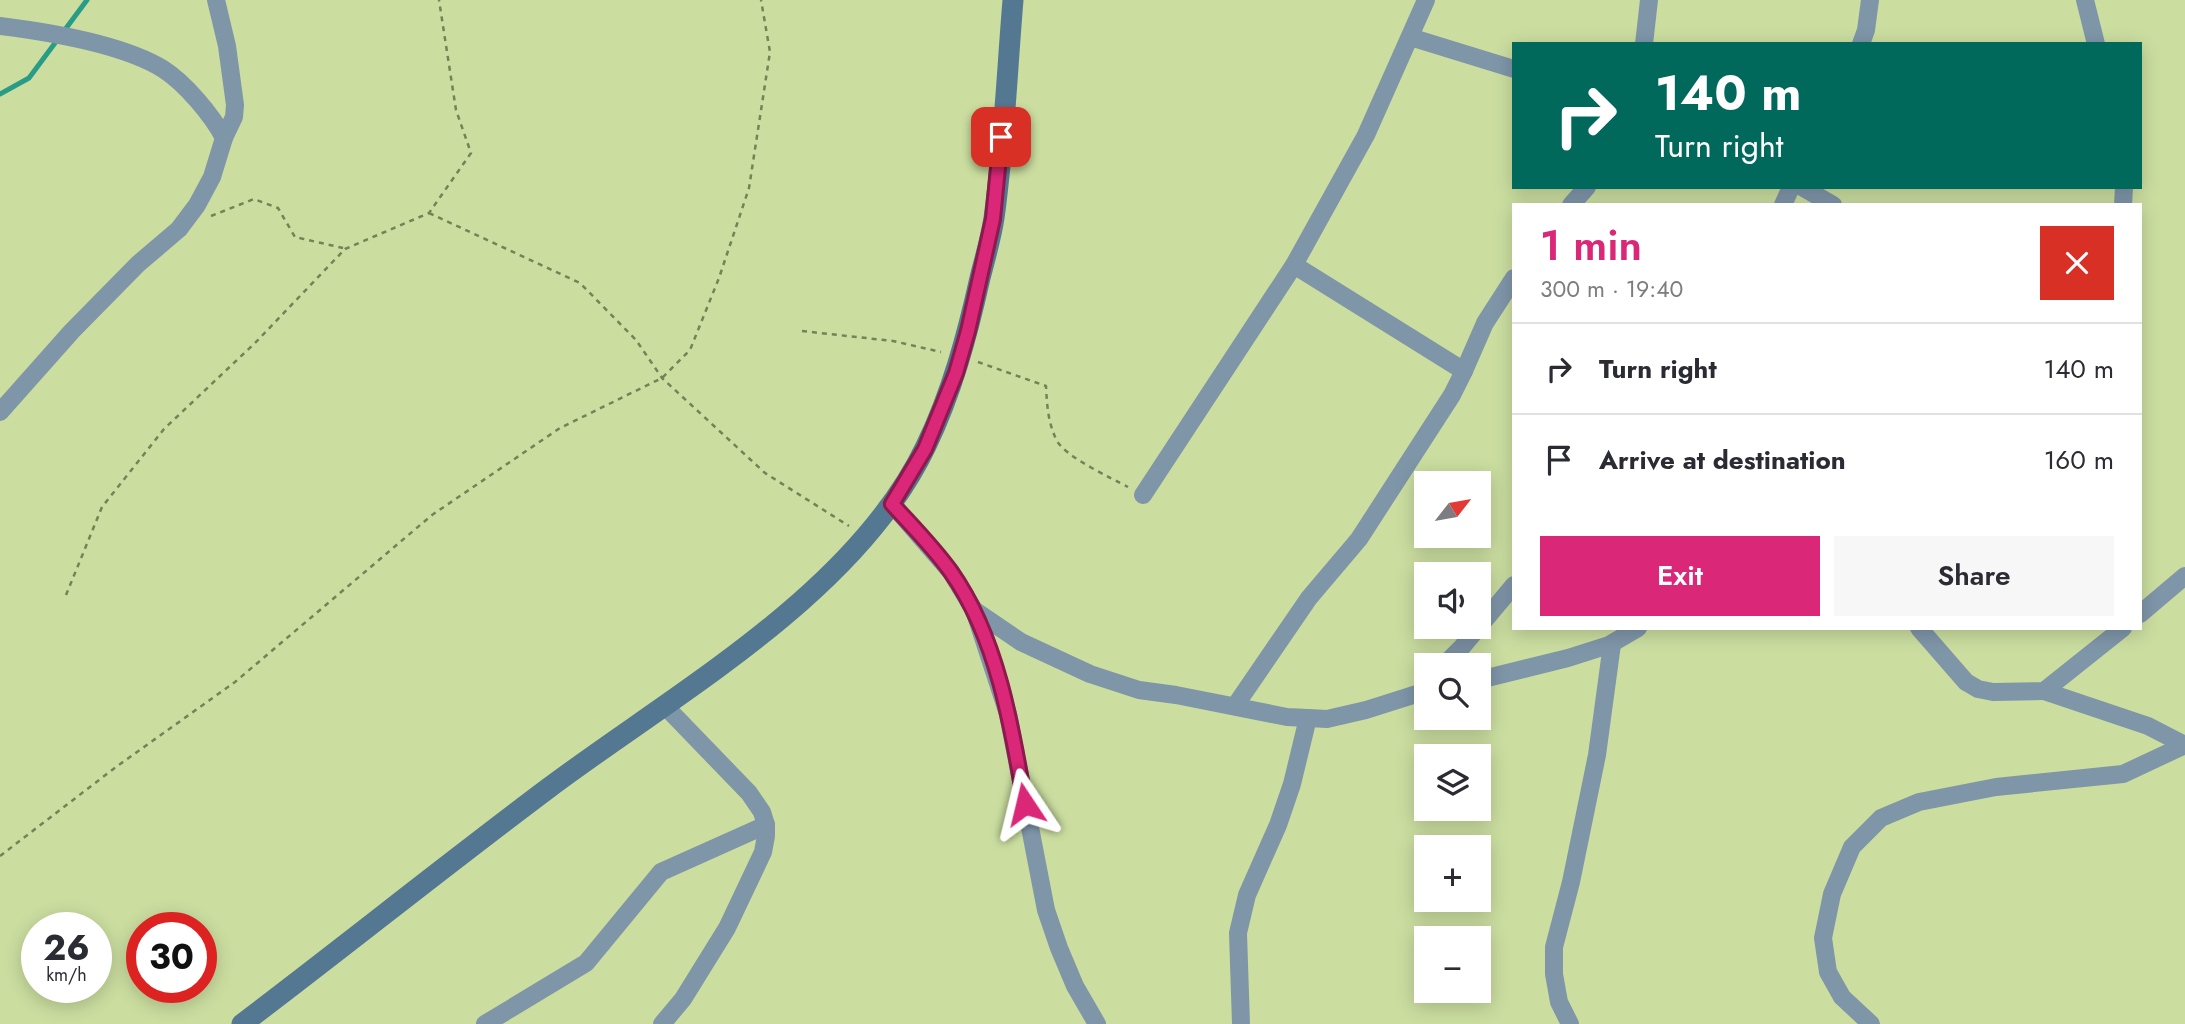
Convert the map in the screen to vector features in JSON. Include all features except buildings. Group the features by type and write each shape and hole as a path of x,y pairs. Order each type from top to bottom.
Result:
{"main road":[{"path":"242,1024 551,786 773,624 866,537 892,504 925,449 951,389 961,356 993,219 1013,0"}],"street":[{"path":"0,412 72,331 138,264 179,229 197,205 212,177 224,138 234,117 235,105 227,46 216,0"},
{"path":"1143,495 1294,265 1366,135 1426,0"},
{"path":"1644,42 1649,0"},
{"path":"1862,42 1870,0"},
{"path":"2085,0 2096,42"},
{"path":"0,26 104,46 164,69 205,110 224,138"},
{"path":"1410,37 1512,68"},
{"path":"1574,203 1585,189"},
{"path":"1805,189 1830,203"},
{"path":"1294,265 1464,371"},
{"path":"1235,706 1309,598 1359,539 1452,395 1485,323 1512,281"},
{"path":"892,504 951,572 974,610 1008,714 1046,910 1075,986 1097,1024"},
{"path":"2142,612 2185,576"},
{"path":"1456,653 1512,587"},
{"path":"974,610 1021,642 1090,674 1139,690 1287,717 1327,719 1366,710 1414,692"},
{"path":"1491,677 1612,644 1635,630"},
{"path":"1921,630 1966,682 1978,689 1993,692 2044,691 2148,726 2185,745"},
{"path":"2044,691 2120,630"},
{"path":"1570,1024 1559,1002 1553,974 1555,947 1597,755 1612,644"},
{"path":"662,1024 683,999 727,929 763,852 766,825 762,812 749,793 664,705"},
{"path":"1241,1024 1238,933 1247,895 1278,825 1292,784 1308,718"},
{"path":"1871,1024 1842,997 1828,972 1823,938 1832,894 1853,846 1881,818 1919,802 1996,787 2123,774 2185,745"},
{"path":"485,1024 586,962 661,872 766,825"}],"path":[{"path":"66,595 102,507 164,429 256,342 345,248 429,213 471,153 456,110 439,0"},
{"path":"0,856 116,767 235,682 432,515 560,428 662,378 690,350 719,278 749,188 769,52 761,0"},
{"path":"179,229 254,199 278,208 295,237 345,248"},
{"path":"429,213 580,283 636,340 662,378 765,473 866,537"},
{"path":"802,331 893,341 961,356 1046,386 1047,413 1058,444 1092,468 1143,495"}],"waterway":[{"path":"64,31 87,0"},
{"path":"0,94 29,78 58,39"}],"route":[{"path":"1001,137 993,219 956,373 925,449 892,504 951,572 974,610 1008,714 1025,804"}]}
